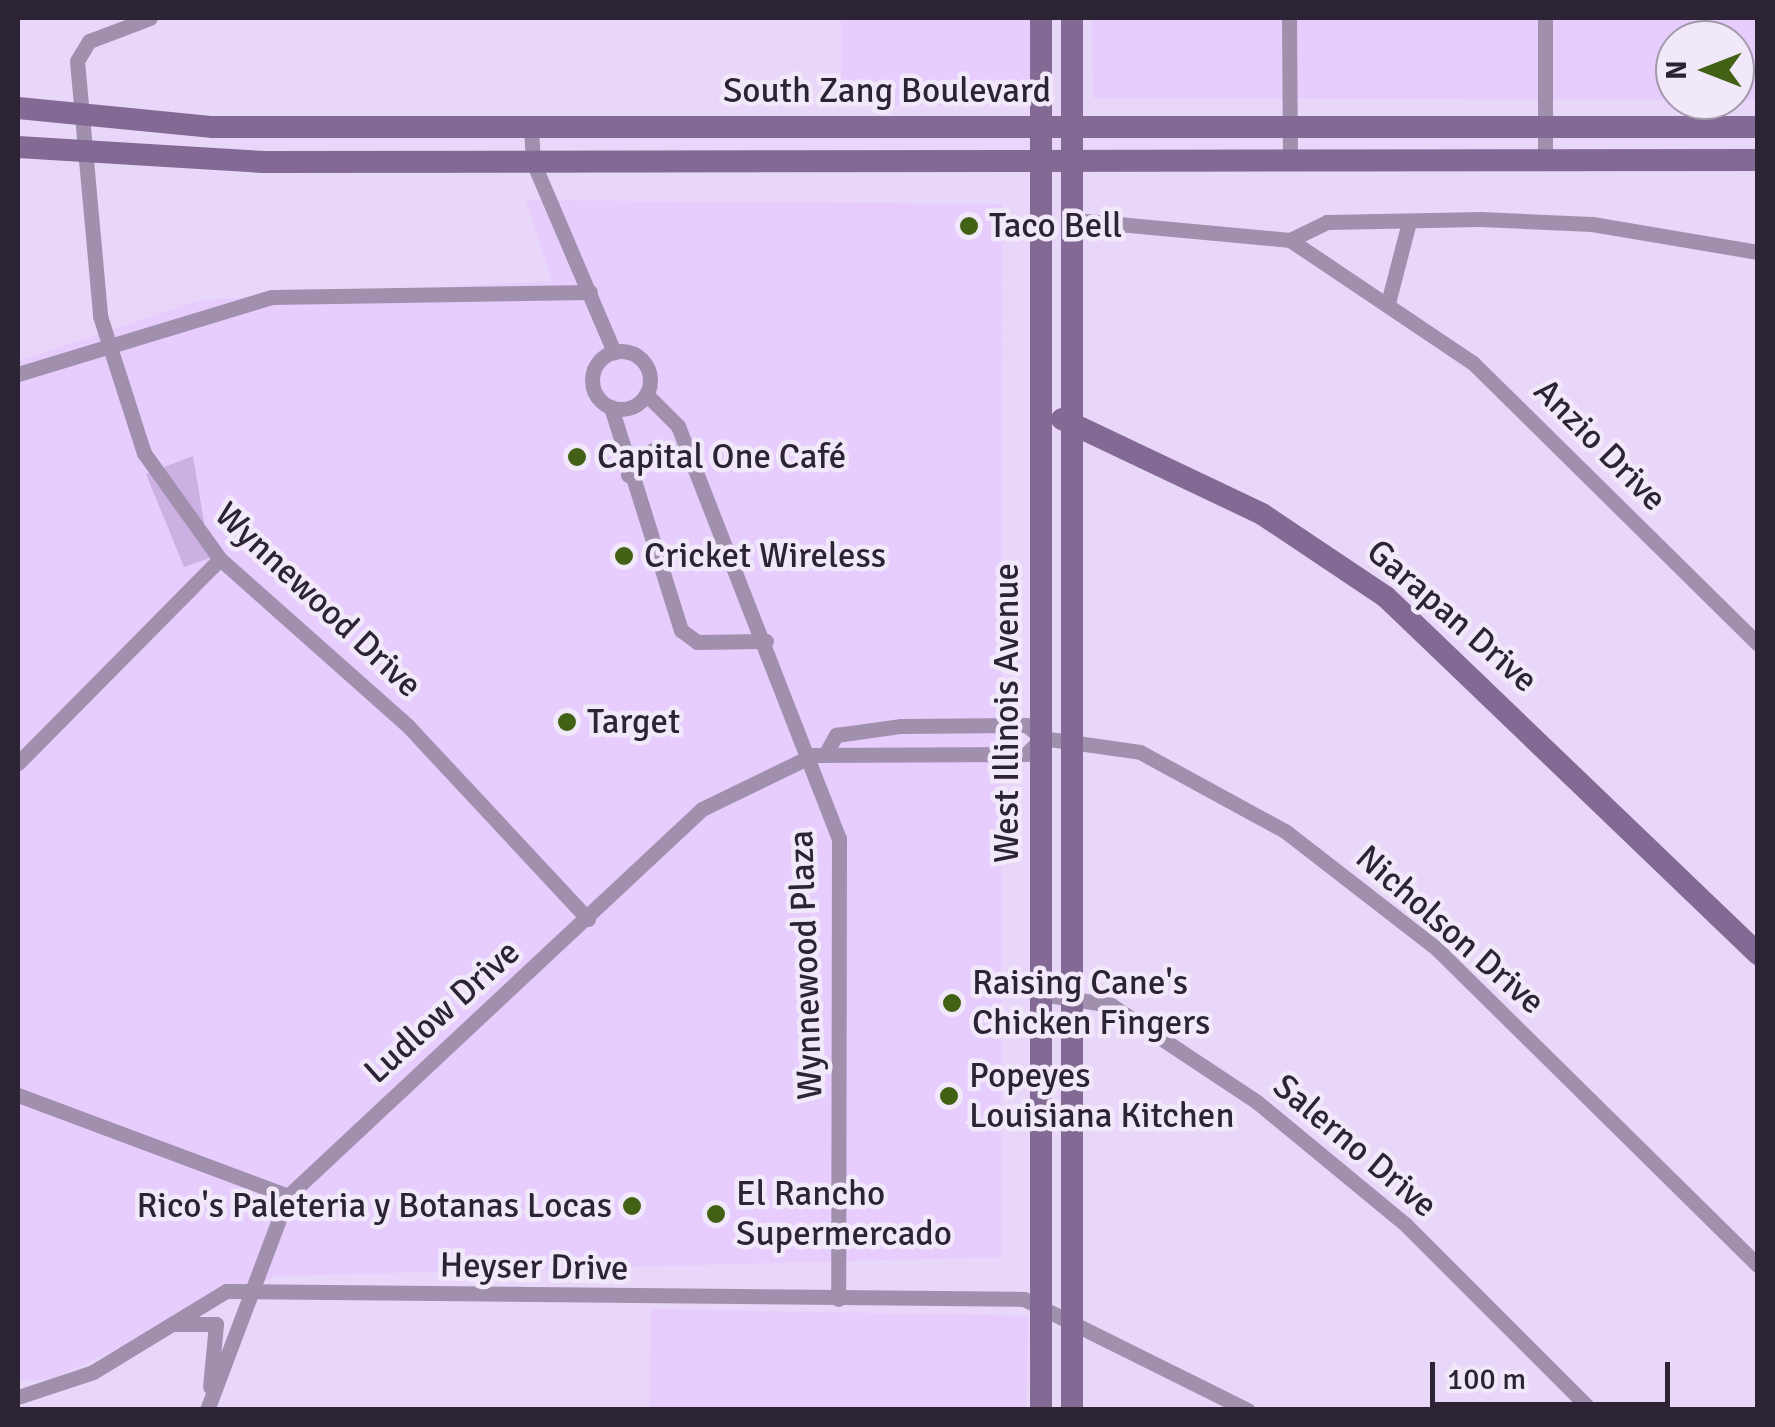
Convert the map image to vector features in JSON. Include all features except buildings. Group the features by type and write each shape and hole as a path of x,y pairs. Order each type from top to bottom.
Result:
{"main road":[{"name":"West Illinois Avenue","path":"1041,18 1041,1410"},
{"name":"West Illinois Avenue","path":"1072,18 1076,422 1072,1410"},
{"name":"South Zang Boulevard","path":"18,108 214,127 1758,127"},
{"name":"South Zang Boulevard","path":"18,147 83,154 533,162 1074,158 1758,160"},
{"name":"Garapan Drive","path":"1044,414 1076,422 1262,514 1386,597 1758,954"}],"street":[{"name":"Wynnewood Drive","path":"150,18 81,47 80,116 106,342 144,452 220,560 408,726 588,920"},
{"path":"1289,18 1290,160"},
{"path":"1544,160 1545,18"},
{"path":"531,126 533,162 614,352 644,362 646,394 611,407"},
{"path":"1075,220 1290,240 1327,222 1592,224 1758,252"},
{"path":"1388,303 1409,222"},
{"name":"Anzio Drive","path":"1290,240 1320,268 1388,303 1473,363 1758,644"},
{"path":"18,374 106,342 272,297 590,292"},
{"path":"614,352 592,374 611,407 628,475 682,630 697,642 766,642"},
{"name":"Wynnewood Plaza","path":"646,394 689,452 766,642 820,754 839,838 838,1299"},
{"path":"628,475 652,450 689,452"},
{"path":"18,763 220,560"},
{"name":"Ludlow Drive","path":"209,1403 288,1196 702,810 820,754 836,735 900,726 1026,725 1042,738 1026,754 878,752 841,762 820,754"},
{"name":"Nicholson Drive","path":"1042,738 1075,738 1206,781 1360,888 1463,974 1758,1266"},
{"name":"Salerno Drive","path":"1040,994 1073,995 1139,1019 1338,1165 1591,1410"},
{"path":"18,1095 288,1196"},
{"name":"Heyser Drive","path":"18,1397 93,1372 214,1294 1024,1299 1074,1322"},
{"path":"154,1330 187,1318 216,1324 209,1403"},
{"path":"1074,1322 1248,1410"}],"shaded area":[{"path":"841,18 1034,18 1034,105 841,105"},
{"path":"1092,18 1757,18 1757,100 1755,20 1655,20 1655,100 1093,98"},
{"path":"526,200 1002,204 1001,1257 276,1276 51,1379 18,1381 18,361 200,300 552,281"},
{"path":"193,456 210,558 184,567 146,474"},
{"path":"651,1309 1028,1316 1026,1410 649,1409"}],"place":[{"name":"Taco Bell","path":"969,226"},
{"name":"Capital One Café","path":"577,457"},
{"name":"Cricket Wireless","path":"624,556"},
{"name":"Target","path":"567,722"},
{"name":"Raising Cane's Chicken Fingers","path":"952,1003"},
{"name":"Popeyes Louisiana Kitchen","path":"949,1096"},
{"name":"Rico's Paleteria y Botanas Locas","path":"632,1206"},
{"name":"El Rancho Supermercado","path":"716,1214"}]}
